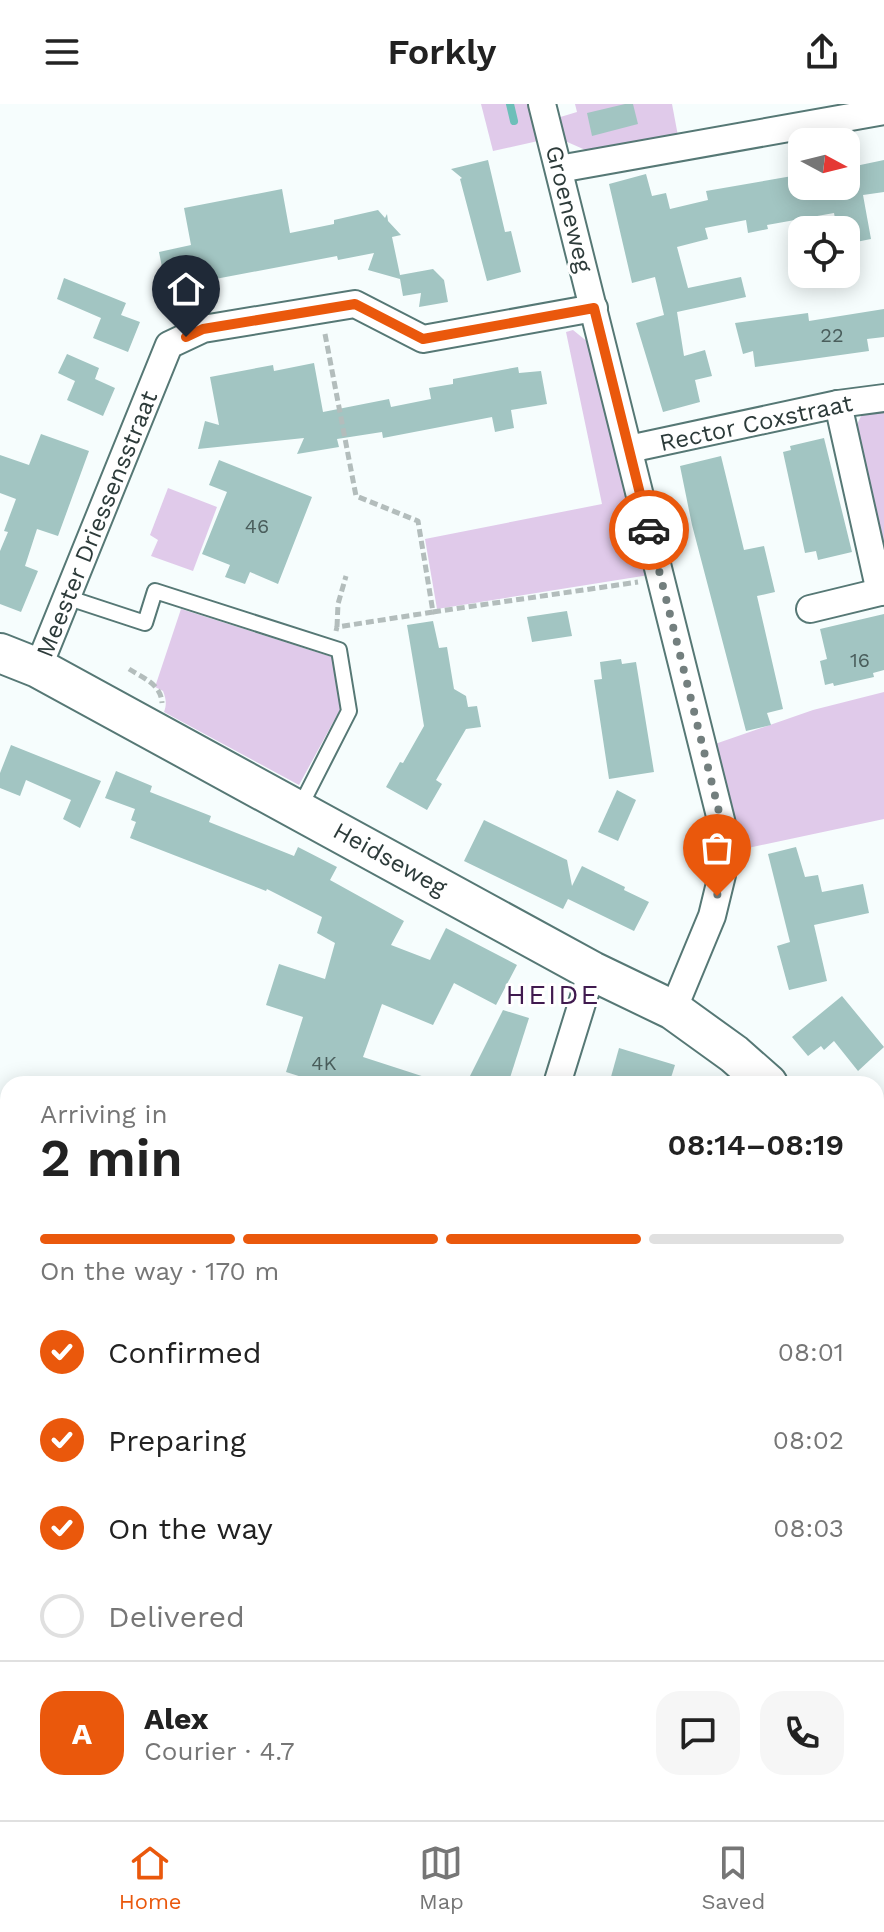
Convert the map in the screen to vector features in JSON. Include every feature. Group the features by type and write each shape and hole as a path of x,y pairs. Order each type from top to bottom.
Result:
{"street":[{"name":"Groeneweg","path":"542,104 725,836 722,875 712,916 673,1010"},
{"path":"559,169 884,111"},
{"name":"Meester Driessensstraat","path":"38,668 69,598 169,345 203,329 355,304 423,339 594,308"},
{"name":"Rector Coxstraat","path":"629,449 838,404 884,398"},
{"path":"810,609 882,591 838,404"},
{"name":"Heidseweg","path":"0,653 38,668 592,971 673,1010 759,1076"},
{"path":"559,1076 592,971"}],"lane":[{"path":"69,598 145,623 155,591 339,650 349,711 299,809"}],"path":[{"path":"320,309 356,496 418,521 433,612"},
{"path":"331,647 346,576"},
{"path":"337,627 661,578"}],"shaded area":[{"path":"481,104 529,104 538,141 493,151"},
{"path":"575,104 672,104 678,136 590,152 565,141 557,118 577,112"},
{"path":"573,330 594,347 649,575 437,609 425,539 602,504 566,332"},
{"path":"884,408 884,550 854,431 863,412"},
{"path":"168,488 217,507 193,571 151,556 158,540 150,535"},
{"path":"181,609 332,657 343,704 299,785 164,712 166,702 163,691 155,687"},
{"path":"884,692 884,819 734,851 727,787 715,744 813,710"}],"building":[{"path":"633,104 638,124 592,136 587,113"},
{"path":"488,160 505,232 511,231 521,272 487,281 462,178 451,169"},
{"path":"884,160 884,192 863,195 871,239 860,241 860,216 835,216 834,213 788,216 788,221 748,233 746,220 705,228 708,239 677,247 688,288 741,277 746,297 677,312 684,356 705,350 712,376 695,380 700,402 663,412 636,323 664,315 655,277 632,283 609,184 646,174 652,196 666,193 670,209 708,200 706,191 788,177 788,200 860,200 860,165"},
{"path":"282,189 290,233 334,224 334,220 378,210 385,218 387,214 388,221 401,235 392,237 400,275 433,269 444,280 448,302 419,307 421,293 403,296 400,279 368,270 374,253 338,260 337,256 189,284 188,277 165,282 159,252 191,245 184,208"},
{"path":"64,278 126,303 121,315 140,322 128,352 93,338 101,318 57,299"},
{"path":"884,309 884,337 867,339 869,351 755,367 753,351 743,354 735,323 808,313 809,321"},
{"path":"67,354 99,368 95,379 115,388 103,416 67,400 75,381 58,373"},
{"path":"314,363 323,412 389,399 391,407 431,399 429,388 453,384 453,379 518,367 519,373 541,371 547,404 511,410 514,428 495,432 492,417 383,438 382,432 337,439 339,447 297,454 304,438 198,449 205,421 219,425 210,377 273,365 274,371"},
{"path":"41,434 89,451 58,536 37,529 25,566 38,571 21,612 0,604 0,551 16,499 0,493 0,455 29,465"},
{"path":"824,438 852,552 818,560 816,551 805,553 783,452 791,450 790,446"},
{"path":"721,456 744,550 764,546 775,592 757,596 783,709 767,713 771,725 746,731 692,525 680,466"},
{"path":"219,460 312,497 278,584 250,572 245,584 225,577 230,565 202,554 227,492 209,485"},
{"path":"567,611 572,636 532,642 527,617"},
{"path":"884,614 884,670 873,673 874,677 834,686 833,683 825,685 820,661 827,659 820,629"},
{"path":"433,621 439,648 447,647 454,689 466,696 468,707 477,706 481,727 466,729 436,780 442,784 427,810 386,787 424,726 407,625"},
{"path":"621,659 622,664 636,662 654,772 609,779 594,680 602,679 600,662"},
{"path":"11,745 101,781 80,828 63,819 71,800 26,780 20,796 0,788 0,773"},
{"path":"116,771 152,786 150,792 211,816 209,822 294,856 298,847 337,867 330,880 404,921 391,945 430,960 446,928 517,965 496,1005 454,983 433,1025 382,1004 363,1057 422,1076 299,1076 286,1072 303,1017 266,1005 279,964 325,979 335,943 317,933 322,917 267,889 130,838 136,822 131,820 135,809 105,798"},
{"path":"617,790 636,800 618,841 598,832"},
{"path":"484,820 567,860 572,886 582,866 649,902 634,931 568,899 563,909 464,861"},
{"path":"796,847 805,877 818,875 822,892 863,884 869,913 814,925 827,981 789,990 777,946 790,942 768,854"},
{"path":"842,996 884,1047 858,1071 834,1041 824,1050 821,1046 808,1056 792,1037"},
{"path":"503,1010 529,1018 511,1076 470,1076"},
{"path":"619,1048 675,1065 672,1076 611,1076"}],"waterway":[{"name":"HEIDE","path":"510,104 514,121"}],"way so far":[{"path":"649,530 725,836 717,896"}],"district":[{"name":"HEIDE","path":"553,994"}],"route":[{"path":"186,337 203,329 355,304 423,339 594,308 649,530"}]}
